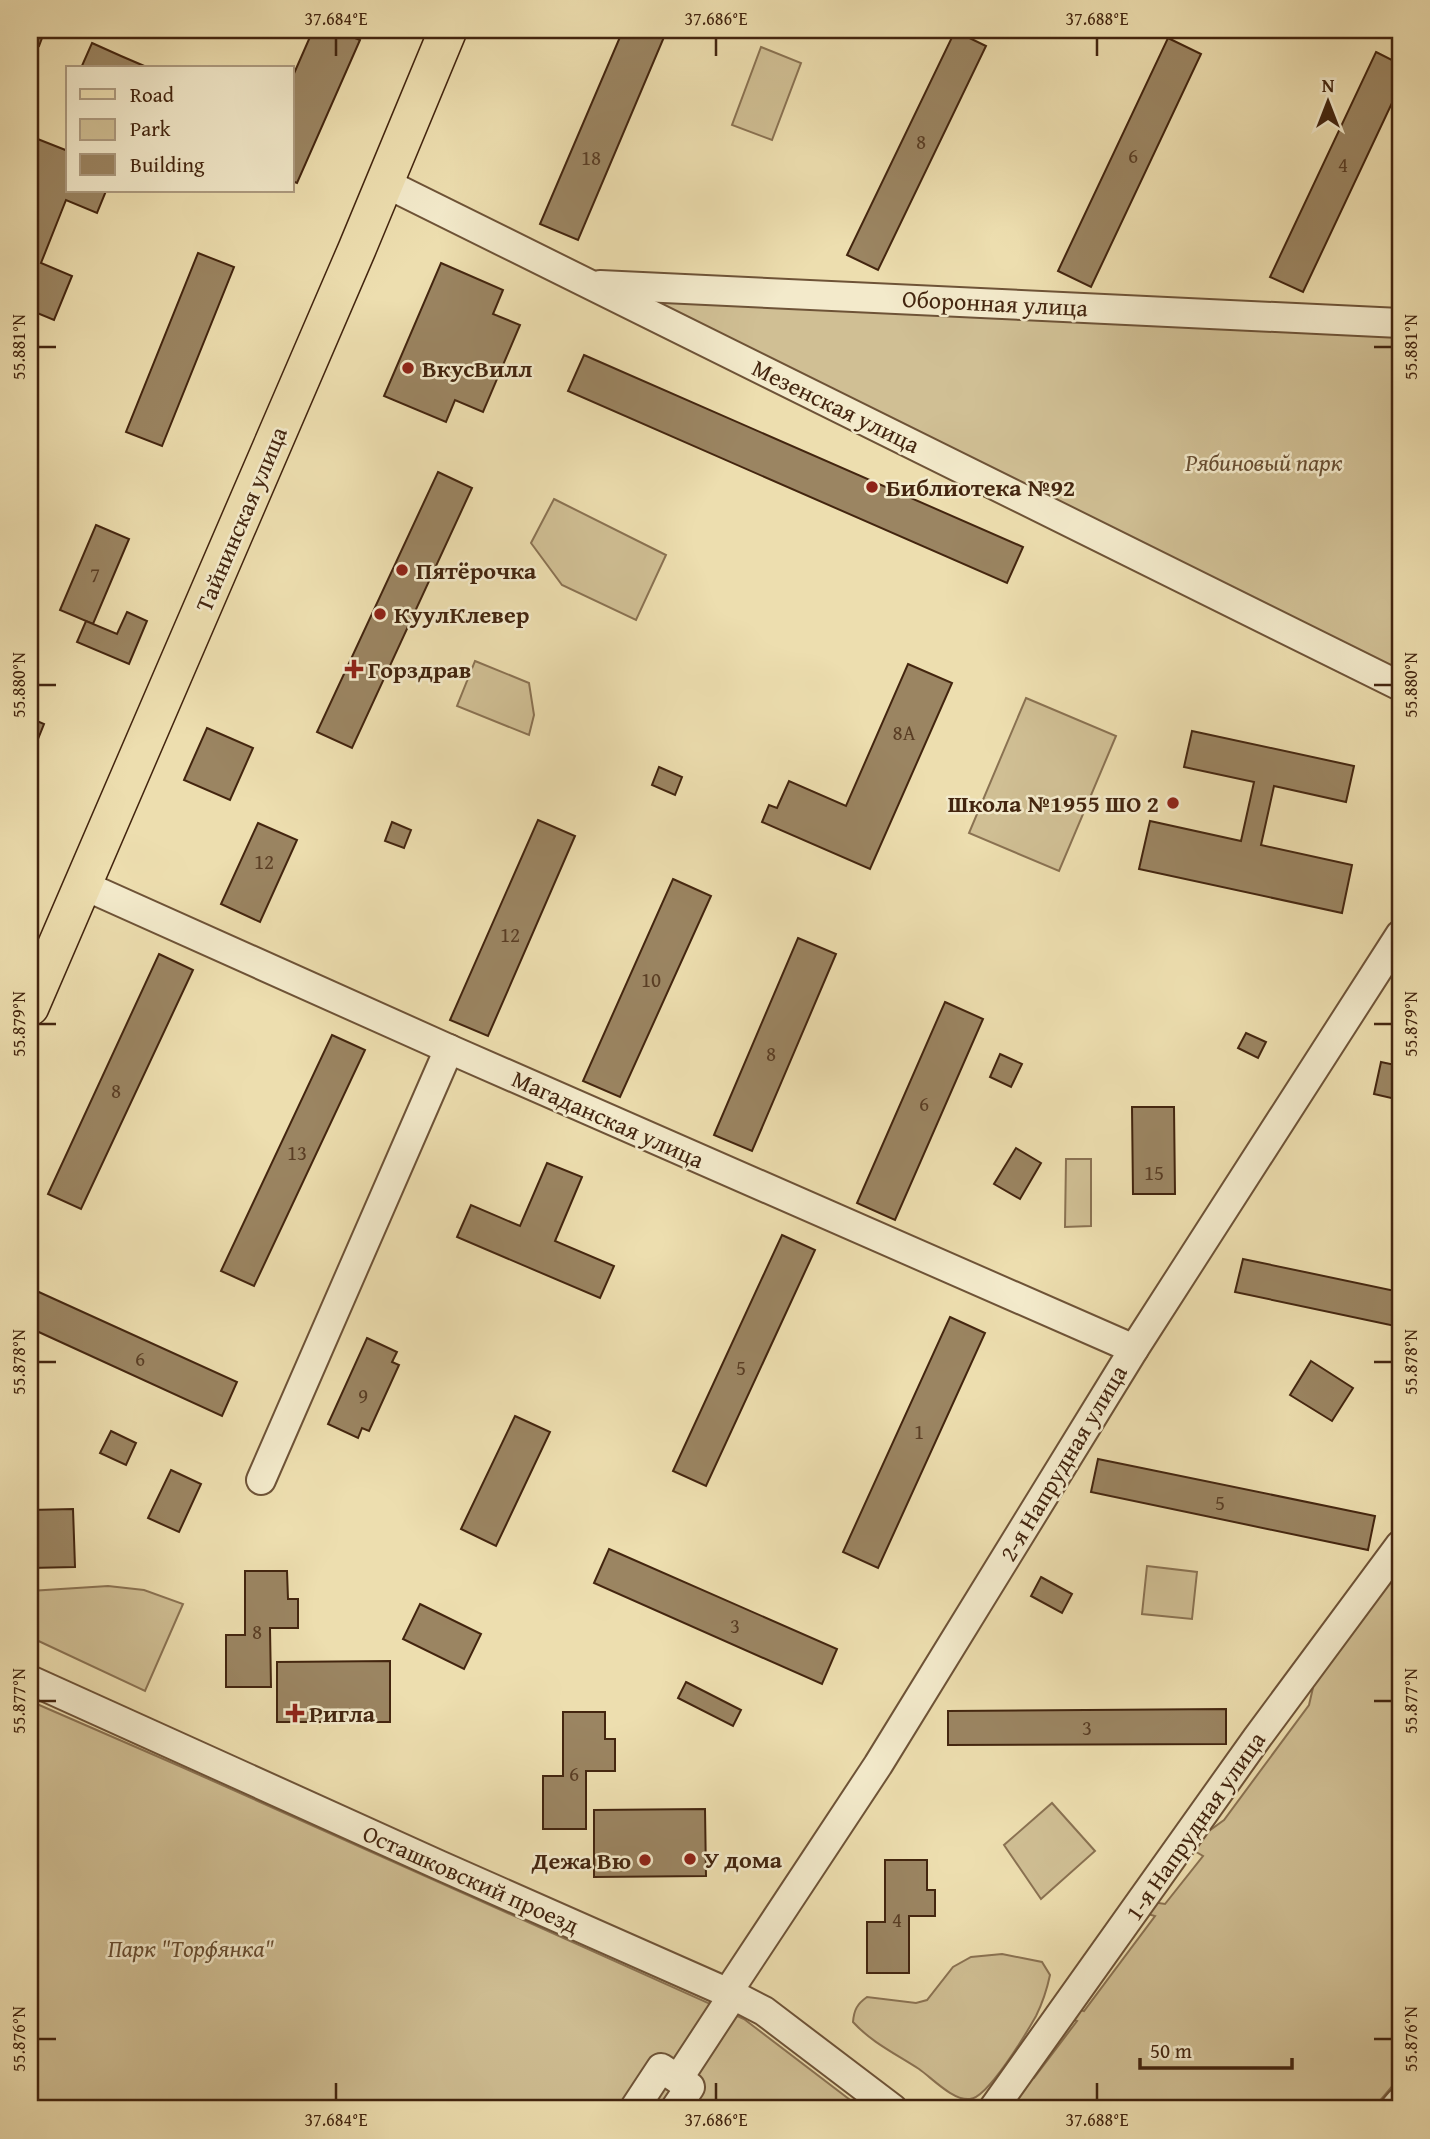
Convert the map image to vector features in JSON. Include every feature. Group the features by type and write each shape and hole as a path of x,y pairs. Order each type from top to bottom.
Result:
{"main road":[{"name":"Тайнинская улица","path":"30,1007 385,183 448,30"}],"street":[{"name":"Мезенская улица","path":"385,183 1400,686"},
{"name":"Оборонная улица","path":"590,284 1400,323"},
{"name":"Магаданская улица","path":"83,885 449,1049 1134,1349"},
{"name":"2-я Напрудная улица","path":"678,2079 742,1973 878,1765 1134,1349 1400,935"},
{"path":"261,1479 449,1049"},
{"name":"1-я Напрудная улица","path":"993,2109 1257,1738 1400,1545"},
{"name":"Осташковский проезд","path":"30,1680 731,1994 764,2011 893,2109"},
{"path":"634,2109 662,2068 690,2087 675,2109"},
{"path":"1394,2109 1400,2102"}],"green space":[{"path":"761,47 801,63 772,140 732,125"},
{"name":"Рябиновый парк","path":"621,294 1400,334 1400,680"},
{"path":"554,499 666,555 636,620 562,585 531,543"},
{"path":"475,661 529,683 534,715 529,735 457,706"},
{"path":"1026,698 1116,736 1059,871 969,833"},
{"path":"1066,1159 1091,1159 1091,1226 1065,1227"},
{"path":"1400,1564 1400,2077 1373,2109 999,2109 1022,2076 1034,2078 1077,2021 1065,2017 1072,2008 1084,2011 1155,1916 1144,1913 1152,1902 1165,1904 1203,1856 1191,1849 1202,1836 1224,1820 1309,1705 1315,1679"},
{"path":"1147,1566 1197,1572 1192,1619 1142,1614"},
{"path":"108,1586 144,1590 183,1604 145,1691 30,1637 30,1591"},
{"name":"Парк \"Торфянка\"","path":"30,1701 744,2019 862,2109 30,2109"},
{"path":"1052,1803 1095,1851 1041,1899 1004,1845"},
{"path":"1002,1954 1042,1962 1050,1975 1036,2016 996,2077 978,2096 963,2099 950,2093 919,2069 876,2042 853,2022 857,2008 867,1997 916,2003 927,2000 953,1967 971,1957"}],"building":[{"path":"30,30 45,30 39,46 30,43"},
{"path":"313,30 335,30 360,40 297,183 294,182 294,73"},
{"path":"623,30 667,30 578,240 540,224"},
{"path":"955,31 986,46 878,270 847,255"},
{"path":"1168,38 1201,54 1091,287 1058,271"},
{"path":"92,43 144,66 82,66"},
{"path":"1376,52 1400,64 1400,86 1303,292 1270,277"},
{"path":"30,136 66,150 66,192 106,192 97,213 66,200 41,263 72,276 54,320 30,310"},
{"path":"198,253 234,267 162,446 126,432"},
{"path":"441,263 503,290 493,314 520,325 483,412 455,400 446,422 384,396"},
{"path":"584,355 1023,547 1007,583 568,391"},
{"path":"438,472 472,488 352,748 317,732"},
{"path":"96,525 129,539 93,624 60,610"},
{"path":"127,612 147,621 129,664 77,642 86,621 117,634"},
{"path":"908,664 952,683 870,869 762,822 769,805 777,808 789,781 846,806"},
{"path":"30,718 44,724 30,759"},
{"path":"207,728 253,748 230,800 184,780"},
{"path":"1192,731 1354,766 1346,802 1274,786 1261,845 1352,865 1342,913 1139,869 1150,821 1241,841 1254,782 1184,767"},
{"path":"659,767 682,777 675,795 652,785"},
{"path":"538,820 575,836 488,1036 450,1020"},
{"path":"392,822 411,830 404,848 385,841"},
{"path":"258,823 297,840 260,922 221,904"},
{"path":"673,879 711,896 620,1097 583,1081"},
{"path":"798,938 836,954 752,1151 714,1135"},
{"path":"159,954 193,970 81,1209 48,1194"},
{"path":"945,1002 983,1019 895,1220 857,1203"},
{"path":"1246,1033 1266,1042 1258,1058 1238,1048"},
{"path":"332,1035 365,1050 254,1286 221,1271"},
{"path":"1000,1054 1022,1064 1011,1087 990,1077"},
{"path":"1381,1062 1400,1066 1400,1100 1374,1094"},
{"path":"1132,1107 1174,1107 1175,1194 1133,1194"},
{"path":"1016,1148 1041,1163 1020,1199 994,1184"},
{"path":"547,1163 582,1177 555,1241 614,1266 600,1298 457,1237 471,1205 520,1226"},
{"path":"782,1235 815,1250 706,1486 673,1471"},
{"path":"1243,1259 1400,1292 1400,1327 1235,1292"},
{"path":"30,1288 237,1382 222,1416 30,1328"},
{"path":"950,1317 985,1333 878,1568 843,1552"},
{"path":"367,1338 397,1352 392,1362 399,1365 369,1431 362,1428 358,1438 328,1424"},
{"path":"1311,1361 1353,1388 1332,1421 1290,1395"},
{"path":"515,1416 550,1432 496,1546 461,1529"},
{"path":"111,1431 136,1443 126,1465 100,1453"},
{"path":"1098,1459 1375,1516 1368,1550 1091,1492"},
{"path":"171,1470 201,1484 179,1532 148,1518"},
{"path":"73,1509 75,1567 30,1568 30,1510"},
{"path":"609,1549 837,1649 822,1684 594,1583"},
{"path":"245,1571 287,1571 288,1599 298,1599 298,1628 270,1628 271,1687 226,1687 226,1635 245,1635"},
{"path":"1041,1577 1072,1594 1062,1613 1031,1596"},
{"path":"420,1604 481,1634 464,1669 403,1639"},
{"path":"390,1661 390,1722 277,1722 277,1662"},
{"path":"686,1682 741,1710 733,1726 678,1698"},
{"path":"1226,1709 1226,1744 948,1745 948,1711"},
{"path":"563,1712 605,1712 605,1739 615,1739 615,1771 586,1771 586,1829 543,1829 543,1776 563,1776"},
{"path":"705,1809 706,1876 594,1877 594,1810"},
{"path":"885,1860 927,1860 927,1890 935,1890 935,1916 909,1916 909,1973 867,1973 867,1922 885,1922"}],"place":[{"name":"ВкусВилл","path":"408,368"},
{"name":"Библиотека №92","path":"872,487"},
{"name":"Пятёрочка","path":"402,570"},
{"name":"КуулКлевер","path":"380,614"},
{"name":"Горздрав","path":"354,669"},
{"name":"Школа №1955 ШО 2","path":"1173,803"},
{"name":"Ригла","path":"295,1713"},
{"name":"У дома","path":"690,1859"},
{"name":"Дежа Вю","path":"645,1860"}]}
